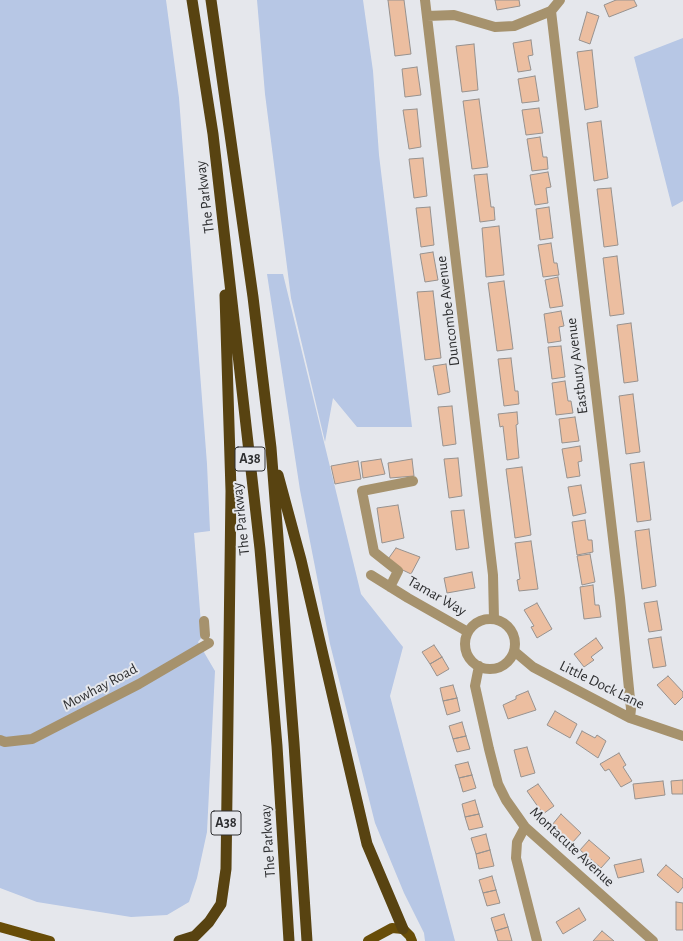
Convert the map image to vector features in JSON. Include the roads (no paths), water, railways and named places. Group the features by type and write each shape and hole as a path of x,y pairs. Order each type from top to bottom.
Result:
{"highway":[{"name":"The Parkway","path":"192,0 213,134 260,549 277,746 289,941"},
{"name":"A38","path":"211,0 253,297 271,448 307,941"},
{"name":"A38","path":"179,941 195,936 209,922 221,904 226,869 232,491 226,363 224,227"},
{"name":"A38","path":"271,448 301,560 367,844 403,929"}],"main road":[{"path":"0,927 50,941"},
{"path":"368,941 392,928 403,929 410,936 412,941"}],"street":[{"name":"Duncombe Avenue","path":"425,0 493,575 494,619"},
{"path":"427,16 454,15 495,27 514,26 551,11 560,0"},
{"name":"Eastbury Avenue","path":"551,11 621,606 631,709 630,718"},
{"name":"Tamar Way","path":"390,587 398,571 374,552 362,491 413,482"},
{"name":"Tamar Way","path":"371,575 468,632"},
{"path":"485,619 494,619 505,624 512,633 515,642 514,651 508,661 498,667 487,668 479,666 471,660 466,649 465,641 468,632 476,623 485,619"},
{"name":"Mowhay Road","path":"0,740 5,742 32,739 139,684 207,639 204,622"},
{"name":"Little Dock Lane","path":"514,651 533,667 630,718 683,736"},
{"name":"Montacute Avenue","path":"479,666 475,686 498,784 506,800 525,828 653,941"},
{"path":"525,828 517,842 516,858 537,941"}]}
